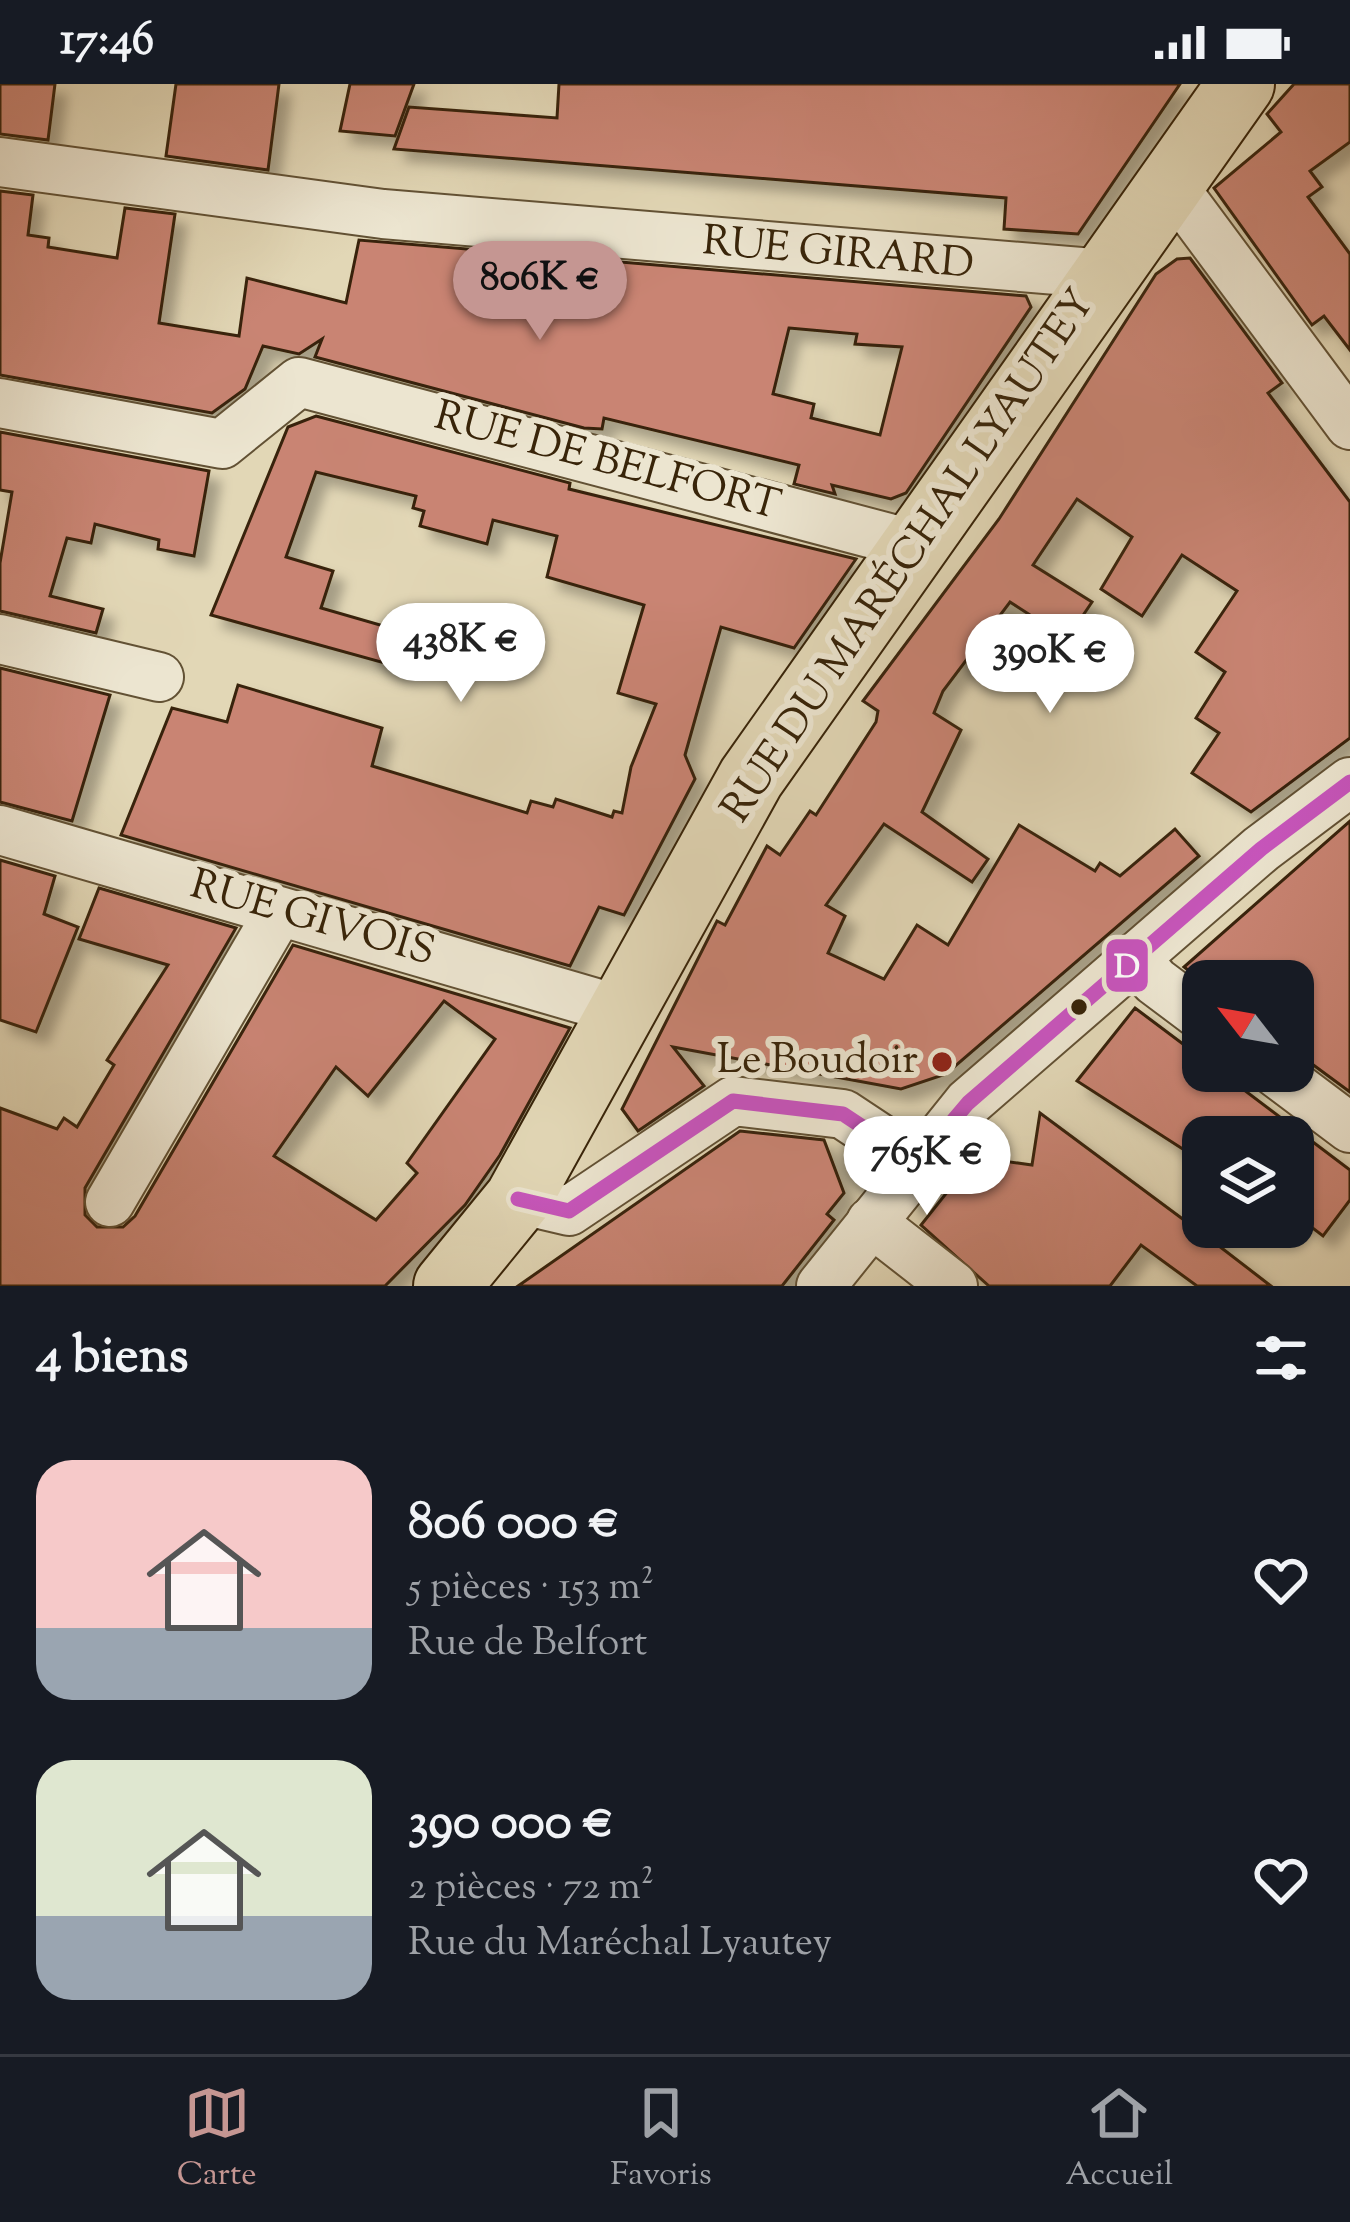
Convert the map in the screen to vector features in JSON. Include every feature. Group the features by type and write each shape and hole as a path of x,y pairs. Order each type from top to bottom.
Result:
{"main road":[{"name":"RUE DU MARÉCHAL LYAUTEY","path":"447,1286 518,1199 751,778 1240,84"}],"street":[{"name":"RUE GIRARD","path":"0,162 383,214 1105,274"},
{"path":"1169,181 1350,425"},
{"name":"RUE DE BELFORT","path":"0,404 222,444 299,382 915,545"},
{"path":"0,639 159,677"},
{"path":"821,1286 968,1103 1261,849 1350,782"},
{"name":"RUE GIVOIS","path":"0,830 623,1011"},
{"path":"110,1202 279,912"},
{"path":"1135,957 1154,981 1182,1002"},
{"path":"1302,1092 1350,1128"},
{"path":"518,1199 569,1211 733,1102 843,1114 917,1163"},
{"path":"871,1222 953,1286"}],"building":[{"path":"0,84 55,84 48,140 0,134"},
{"path":"176,84 279,84 268,170 166,156"},
{"path":"350,84 414,84 395,136 340,131"},
{"path":"559,84 1180,84 1078,234 1004,229 1006,198 394,149 409,107 557,118"},
{"path":"1294,84 1350,84 1350,142 1310,171 1322,187 1308,197 1350,254 1350,350 1324,316 1312,325 1214,188 1281,132 1267,114"},
{"path":"0,191 33,195 28,235 49,238 48,247 117,258 125,208 175,214 159,323 239,336 247,278 346,303 359,240 1026,296 1031,307 906,493 891,499 832,485 835,494 794,484 799,465 604,418 602,429 584,428 315,357 322,339 299,354 263,346 245,389 212,413 0,375","holes":["789,328 857,334 855,344 902,347 880,435 811,418 814,404 773,394"]},
{"path":"1190,258 1282,383 1268,393 1350,502 1350,738 1251,812 1192,773 1219,733 1196,718 1225,672 1196,652 1237,591 1182,555 1142,616 1101,589 1132,537 1077,499 1033,565 1092,602 1067,639 1010,602 943,691 934,713 961,730 922,812 988,859 972,882 884,824 826,905 845,916 828,953 884,979 917,925 948,945 1019,825 1095,871 1100,863 1120,876 1175,829 1199,856 946,1074 901,1089 673,1047 704,1086 638,1131 622,1109 717,921 725,925 767,846 780,855 810,811 816,815 876,722 878,711 863,701 999,519 1156,274 1177,259"},
{"path":"316,416 570,483 569,489 856,559 794,648 721,627 685,755 695,779 624,915 599,907 570,966 121,835 172,708 227,722 238,685 382,728 372,766 527,813 531,801 553,807 556,799 612,817 614,811 622,813 631,767 656,704 618,693 644,605 547,577 557,536 493,520 487,544 420,526 424,511 413,508 416,496 316,472 286,557 333,571 321,608 408,633 399,667 211,615 288,427"},
{"path":"0,432 209,471 194,556 158,549 159,540 95,524 91,543 67,538 50,596 103,609 96,633 0,611 0,563 12,492 0,490"},
{"path":"0,668 110,695 72,821 0,802"},
{"path":"1350,821 1350,1092 1314,1065 1314,960 1192,960"},
{"path":"0,860 55,876 44,914 78,927 36,1032 0,1020"},
{"path":"99,888 236,928 85,1188 85,1215 97,1227 123,1227 135,1216 293,945 570,1028 500,1155 465,1205 385,1286 0,1286 0,1108 57,1129 64,1118 77,1127 114,1065 107,1060 168,965 79,939","holes":["444,1001 495,1039 407,1163 417,1173 376,1220 274,1156 336,1067 368,1096"]},
{"path":"1135,1008 1182,1043 1182,1092 1247,1092 1279,1116 1182,1116 1182,1148 1077,1081"},
{"path":"1040,1113 1182,1219 1182,1248 1220,1248 1271,1286 1197,1286 1141,1245 1110,1286 989,1286 921,1225 975,1157 1032,1165"},
{"path":"740,1131 824,1140 844,1193 827,1214 834,1220 782,1286 518,1286"},
{"path":"1314,1143 1350,1170 1350,1200 1323,1236 1314,1229"}],"transit line":[{"name":"D","path":"917,1163 968,1103 1261,849 1350,782"},
{"name":"D","path":"518,1199 569,1211 733,1101 843,1114 917,1163"}],"place":[{"name":"Le Boudoir","path":"942,1062"}]}
